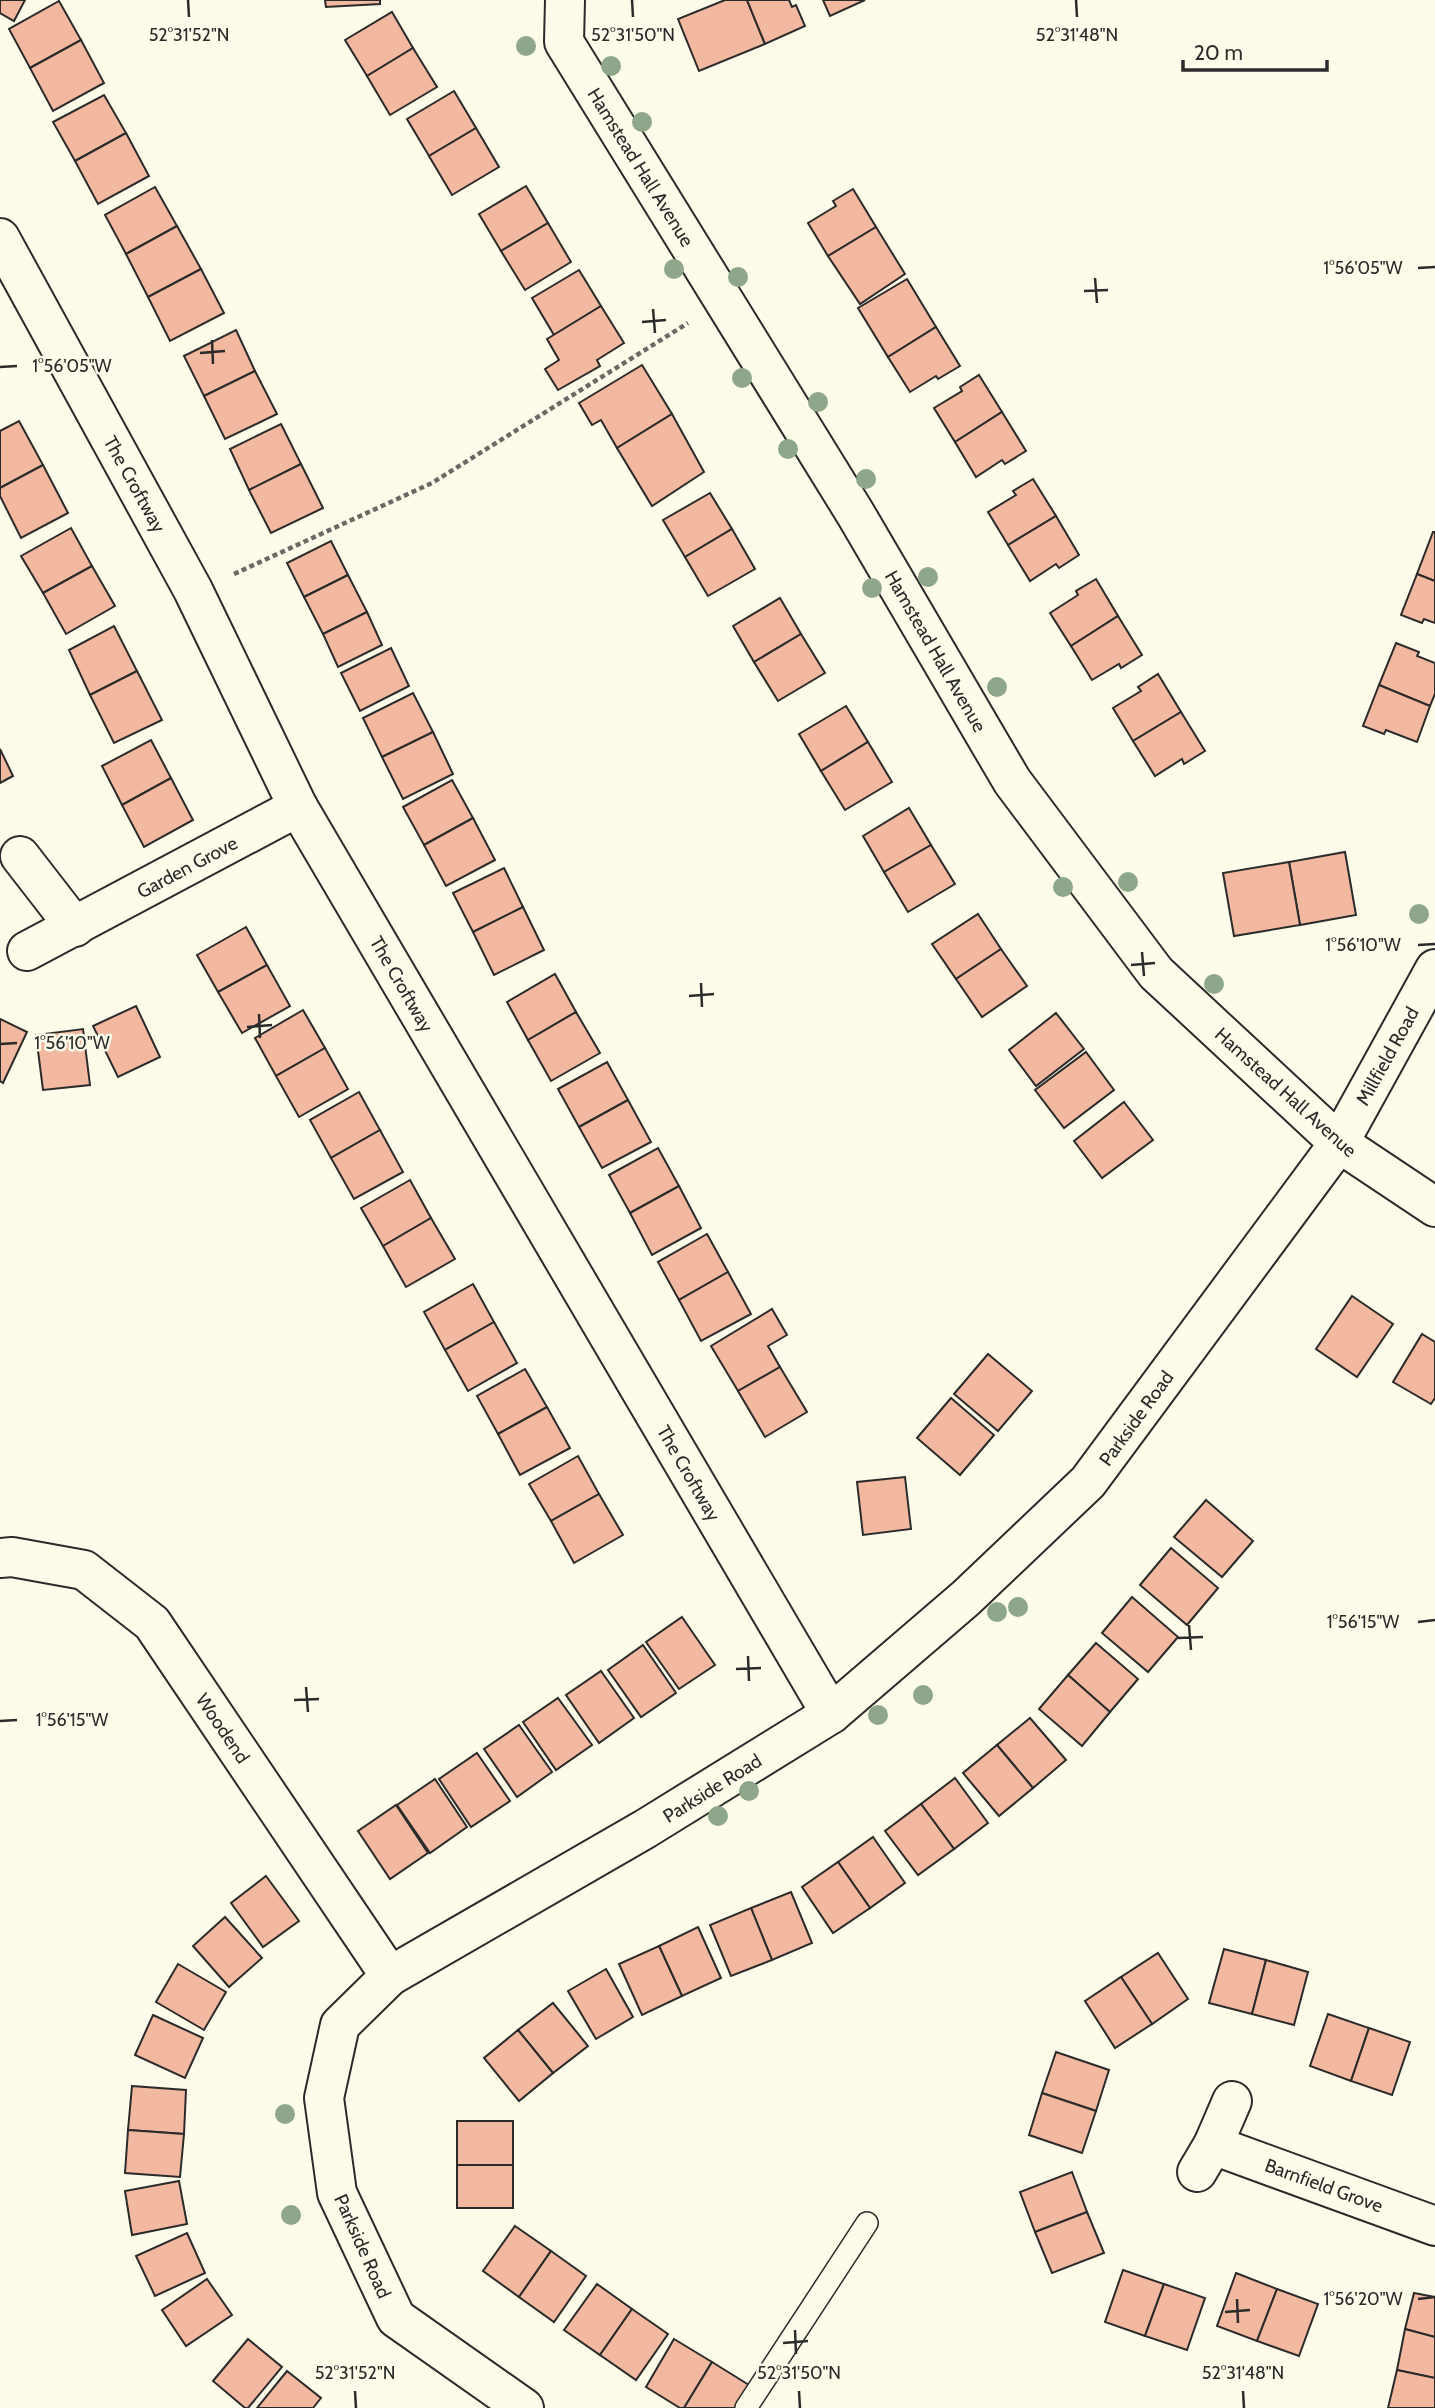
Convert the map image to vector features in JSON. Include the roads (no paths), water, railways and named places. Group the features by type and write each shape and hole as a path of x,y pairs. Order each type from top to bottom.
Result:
{"street":[{"name":"Hamstead Hall Avenue","path":"565,0 564,42 855,513 1012,781 1156,973 1339,1143 1435,1207"},
{"name":"The Croftway","path":"5,257 193,590 298,807 831,1714"},
{"name":"Garden Grove","path":"27,951 298,807"},
{"path":"20,856 75,927"},
{"name":"Millfield Road","path":"1339,1143 1435,969"},
{"name":"Parkside Road","path":"524,2408 396,2318 337,2193 324,2098 340,2025 390,1976 645,1829 831,1714 966,1598 1088,1482 1339,1143"},
{"name":"Woodend","path":"0,1558 12,1557 84,1570 152,1623 390,1976"},
{"name":"Barnfield Grove","path":"1232,2101 1205,2159 1435,2226"}],"lane":[{"path":"746,2408 867,2223"}]}
